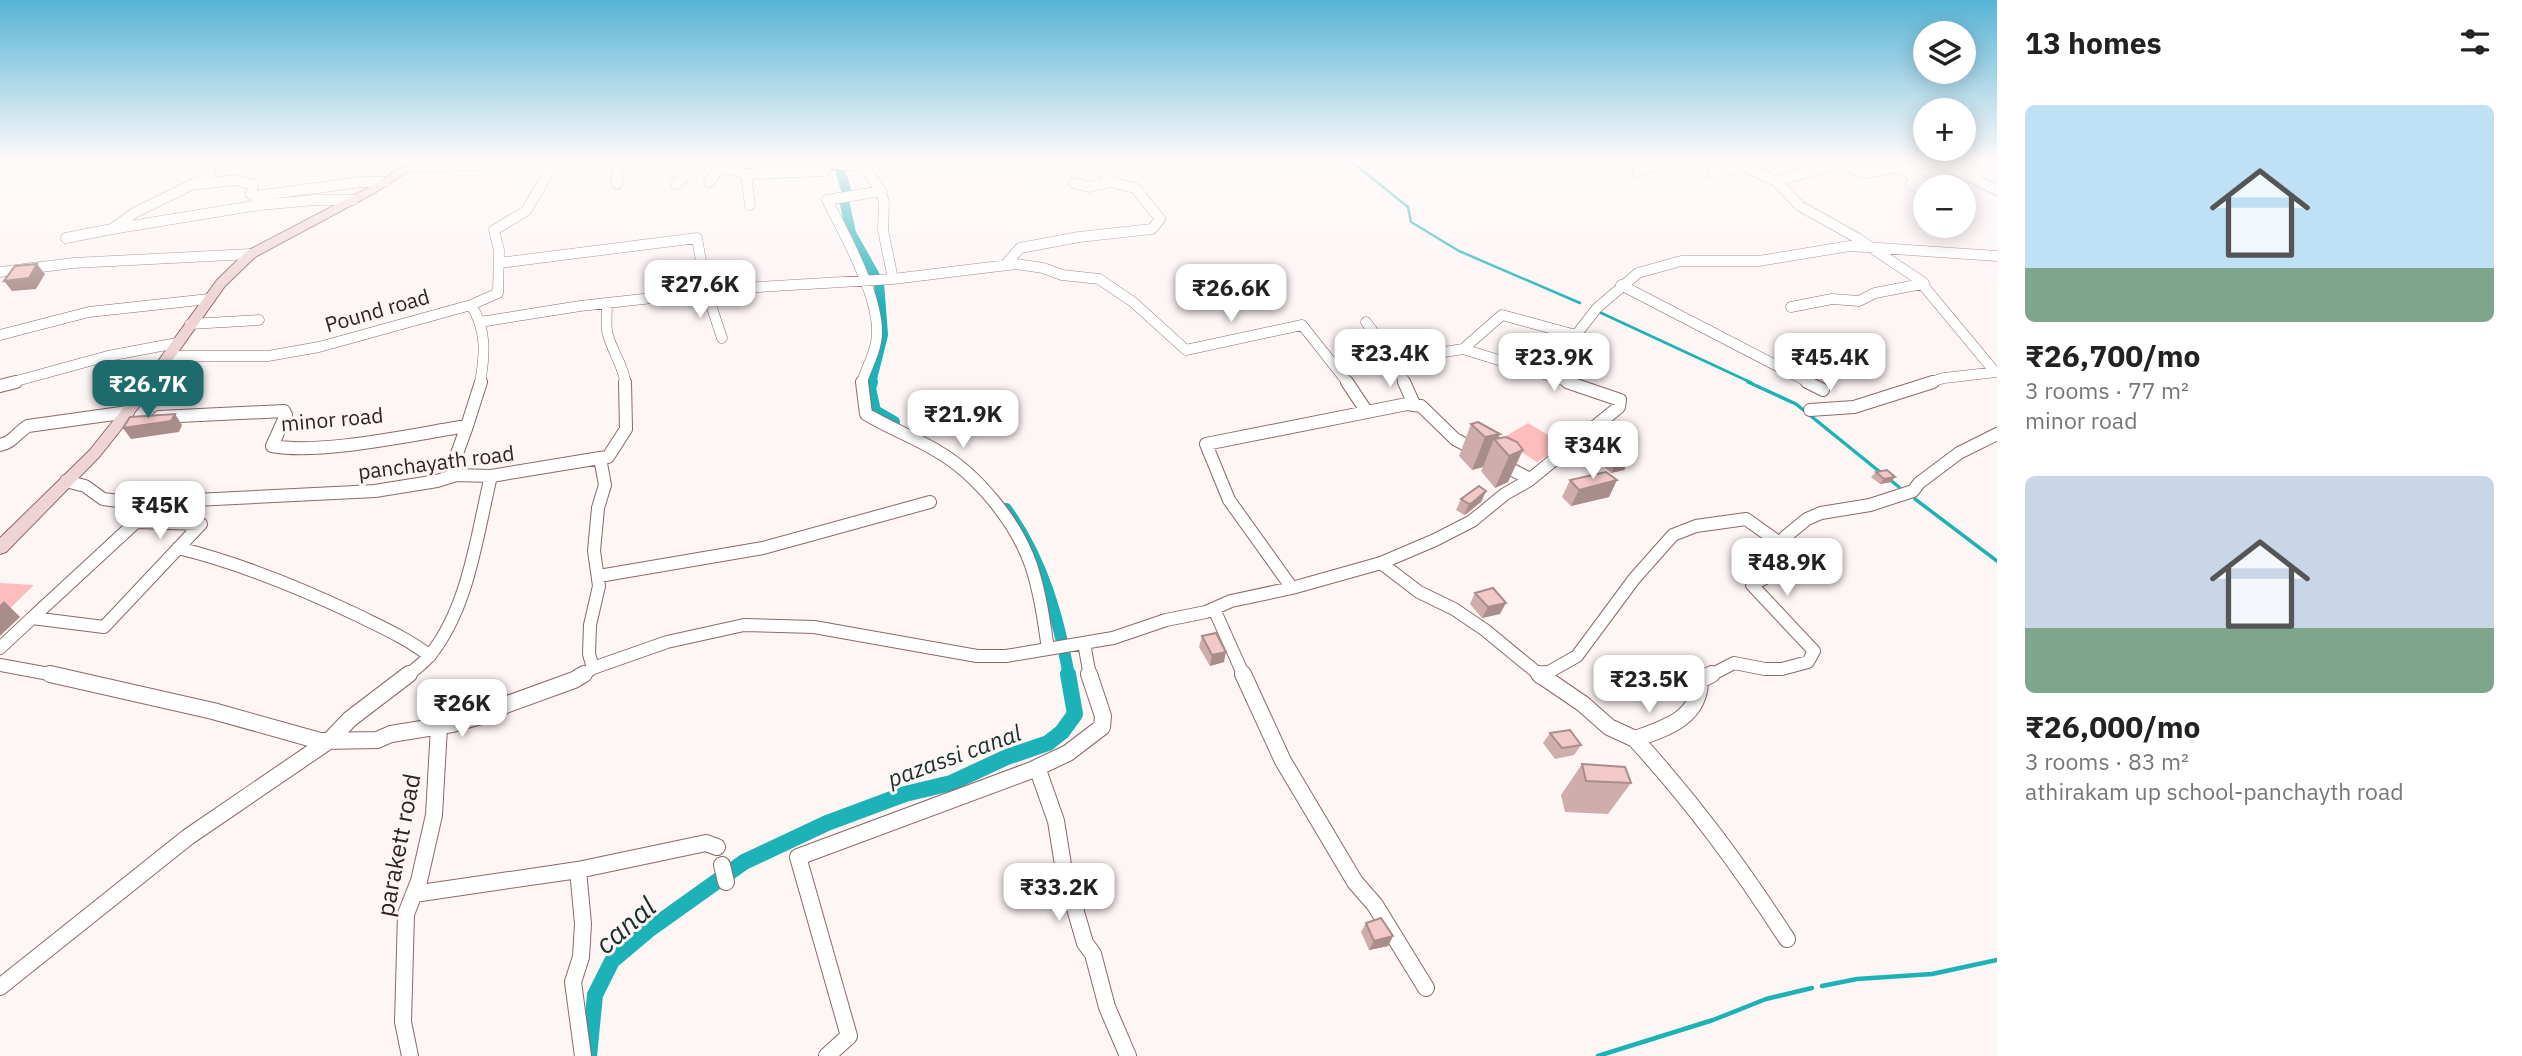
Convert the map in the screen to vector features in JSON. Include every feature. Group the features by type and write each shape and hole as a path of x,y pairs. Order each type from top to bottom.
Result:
{"main road":[{"path":"0,548 131,418 190,324 209,299 251,254 339,207"}],"street":[{"path":"112,229 146,207"},
{"path":"65,238 112,229 139,228 244,207"},
{"path":"528,207 494,230 499,263 697,238 707,293 722,338"},
{"path":"831,207 867,280 875,317 877,341 862,382 866,414 890,429 939,452 968,475 997,510 1026,555 1058,648"},
{"path":"884,207 883,230 889,280"},
{"path":"1005,265 1020,248 1079,237 1152,229 1160,219 1151,207"},
{"path":"1802,207 1857,237 1924,283 1922,284 1996,372"},
{"path":"1463,349 1502,315 1576,335 1595,310 1638,273 1681,261 1759,261 1835,247 1997,256"},
{"path":"0,272 73,263 251,254"},
{"name":"Pound road","path":"168,356 268,356 319,347 471,305 498,293 499,263"},
{"path":"480,322 607,303 744,288 889,280 1005,265 1043,268 1062,275 1099,279 1133,302 1186,350 1303,325 1367,412"},
{"path":"1791,307 1832,299 1859,301 1875,293 1922,284"},
{"path":"1621,285 1823,390"},
{"path":"0,335 89,312 209,299"},
{"path":"593,667 590,625 598,599 594,551 598,508 606,485 600,458 608,457 626,429 625,375 619,368 607,331 607,303"},
{"path":"456,475 456,459 477,397 486,349 480,322 471,305"},
{"path":"190,324 259,320"},
{"path":"1366,322 1394,360 1415,404"},
{"path":"0,386 108,356 177,343"},
{"path":"0,665 73,678 213,711 320,741 365,742 495,712 574,680 593,667 610,664 667,642 744,625 814,627 977,656 1006,656 1058,648 1113,638 1167,620 1214,609 1231,601 1292,588 1381,563 1472,521 1505,494 1530,479 1619,407 1620,400 1463,349 1394,360"},
{"path":"1810,410 1854,407 1944,378 1996,372"},
{"path":"1292,588 1229,500 1206,444 1415,404 1421,406 1455,439 1530,479"},
{"name":"minor road","path":"131,418 284,411 285,420 272,446 288,449 467,426"},
{"path":"0,444 12,442 21,430 28,426 131,418"},
{"path":"1784,545 1785,537 1807,519 1821,513 1878,503 1913,491 1919,483 1959,453 1997,434"},
{"name":"panchayath road","path":"66,481 85,486 103,499 134,503 375,491 437,481 456,475 491,476 600,458"},
{"path":"0,987 188,837 330,740 350,719 378,700 430,656 449,626 465,583 491,476"},
{"path":"598,576 763,548 930,502"},
{"path":"1541,676 1577,656 1634,579 1673,535 1696,526 1746,519 1784,545 1790,556 1786,567 1752,585 1814,651 1808,662 1765,669 1734,663 1700,680 1702,693 1692,711 1673,726 1635,739"},
{"path":"0,648 32,618 136,522 201,524 104,627 32,618"},
{"path":"178,548 200,553 292,586 381,627 430,656"},
{"path":"1381,563 1419,592 1454,609 1541,676 1583,704 1609,727 1635,739 1689,799 1741,868 1787,939"},
{"path":"1214,609 1283,761 1355,882 1375,905 1426,988"},
{"path":"827,1056 849,1035 798,857 1004,778 1038,770 1062,757 1102,727 1103,716 1090,677 1084,643"},
{"name":"parakett road","path":"410,1056 404,1022 403,988 406,914 414,894 434,815 439,727"},
{"path":"1038,770 1049,797 1064,871 1085,943 1093,954 1107,1007 1128,1056"},
{"path":"414,894 578,870 706,843 717,847"},
{"path":"722,865 726,883"},
{"path":"578,870 583,924 581,957 573,982 583,1056"}],"shaded area":[{"path":"1528,423 1565,445 1537,462 1501,439"},
{"path":"0,583 34,585 0,618"}],"building":[{"path":"37,264 29,278 4,281 15,266"},
{"path":"175,414 171,421 123,428 130,417"},
{"path":"1478,422 1500,434 1485,437 1471,424"},
{"path":"1506,437 1517,442 1523,450 1509,456 1494,439"},
{"path":"1617,440 1632,454 1620,457 1604,443"},
{"path":"1887,470 1895,477 1884,479 1876,472"},
{"path":"1606,472 1617,480 1579,490 1570,480"},
{"path":"1479,486 1486,491 1472,503 1461,499"},
{"path":"1493,588 1506,603 1488,607 1475,593"},
{"path":"1216,633 1226,652 1212,655 1202,636"},
{"path":"1570,730 1581,745 1562,748 1550,733"},
{"path":"1582,764 1625,767 1631,783 1586,781"},
{"path":"1381,918 1393,936 1374,941 1366,923"}],"waterway":[{"name":"pazassi canal","path":"846,207 851,233 879,283 883,335 871,383"},
{"path":"1408,207 1411,222 1459,251 1580,303"},
{"path":"1597,311 1752,383"},
{"name":"pazassi canal","path":"872,382 870,388 875,411 894,422"},
{"path":"1748,382 1796,404 1880,472"},
{"path":"1889,479 1899,487"},
{"path":"1915,499 1997,561"},
{"name":"pazassi canal","path":"1006,509 1019,528 1047,589 1069,676"},
{"name":"pazassi canal","path":"589,1056 595,995 612,961 650,929 744,862 827,823 905,794 951,783 1007,757 1048,743 1062,732 1075,714 1068,674"},
{"path":"1822,986 1857,979 1932,974 1997,960"},
{"path":"1598,1056 1713,1020 1766,999 1812,988"}],"water label":[{"name":"canal","path":"625,925"}]}
